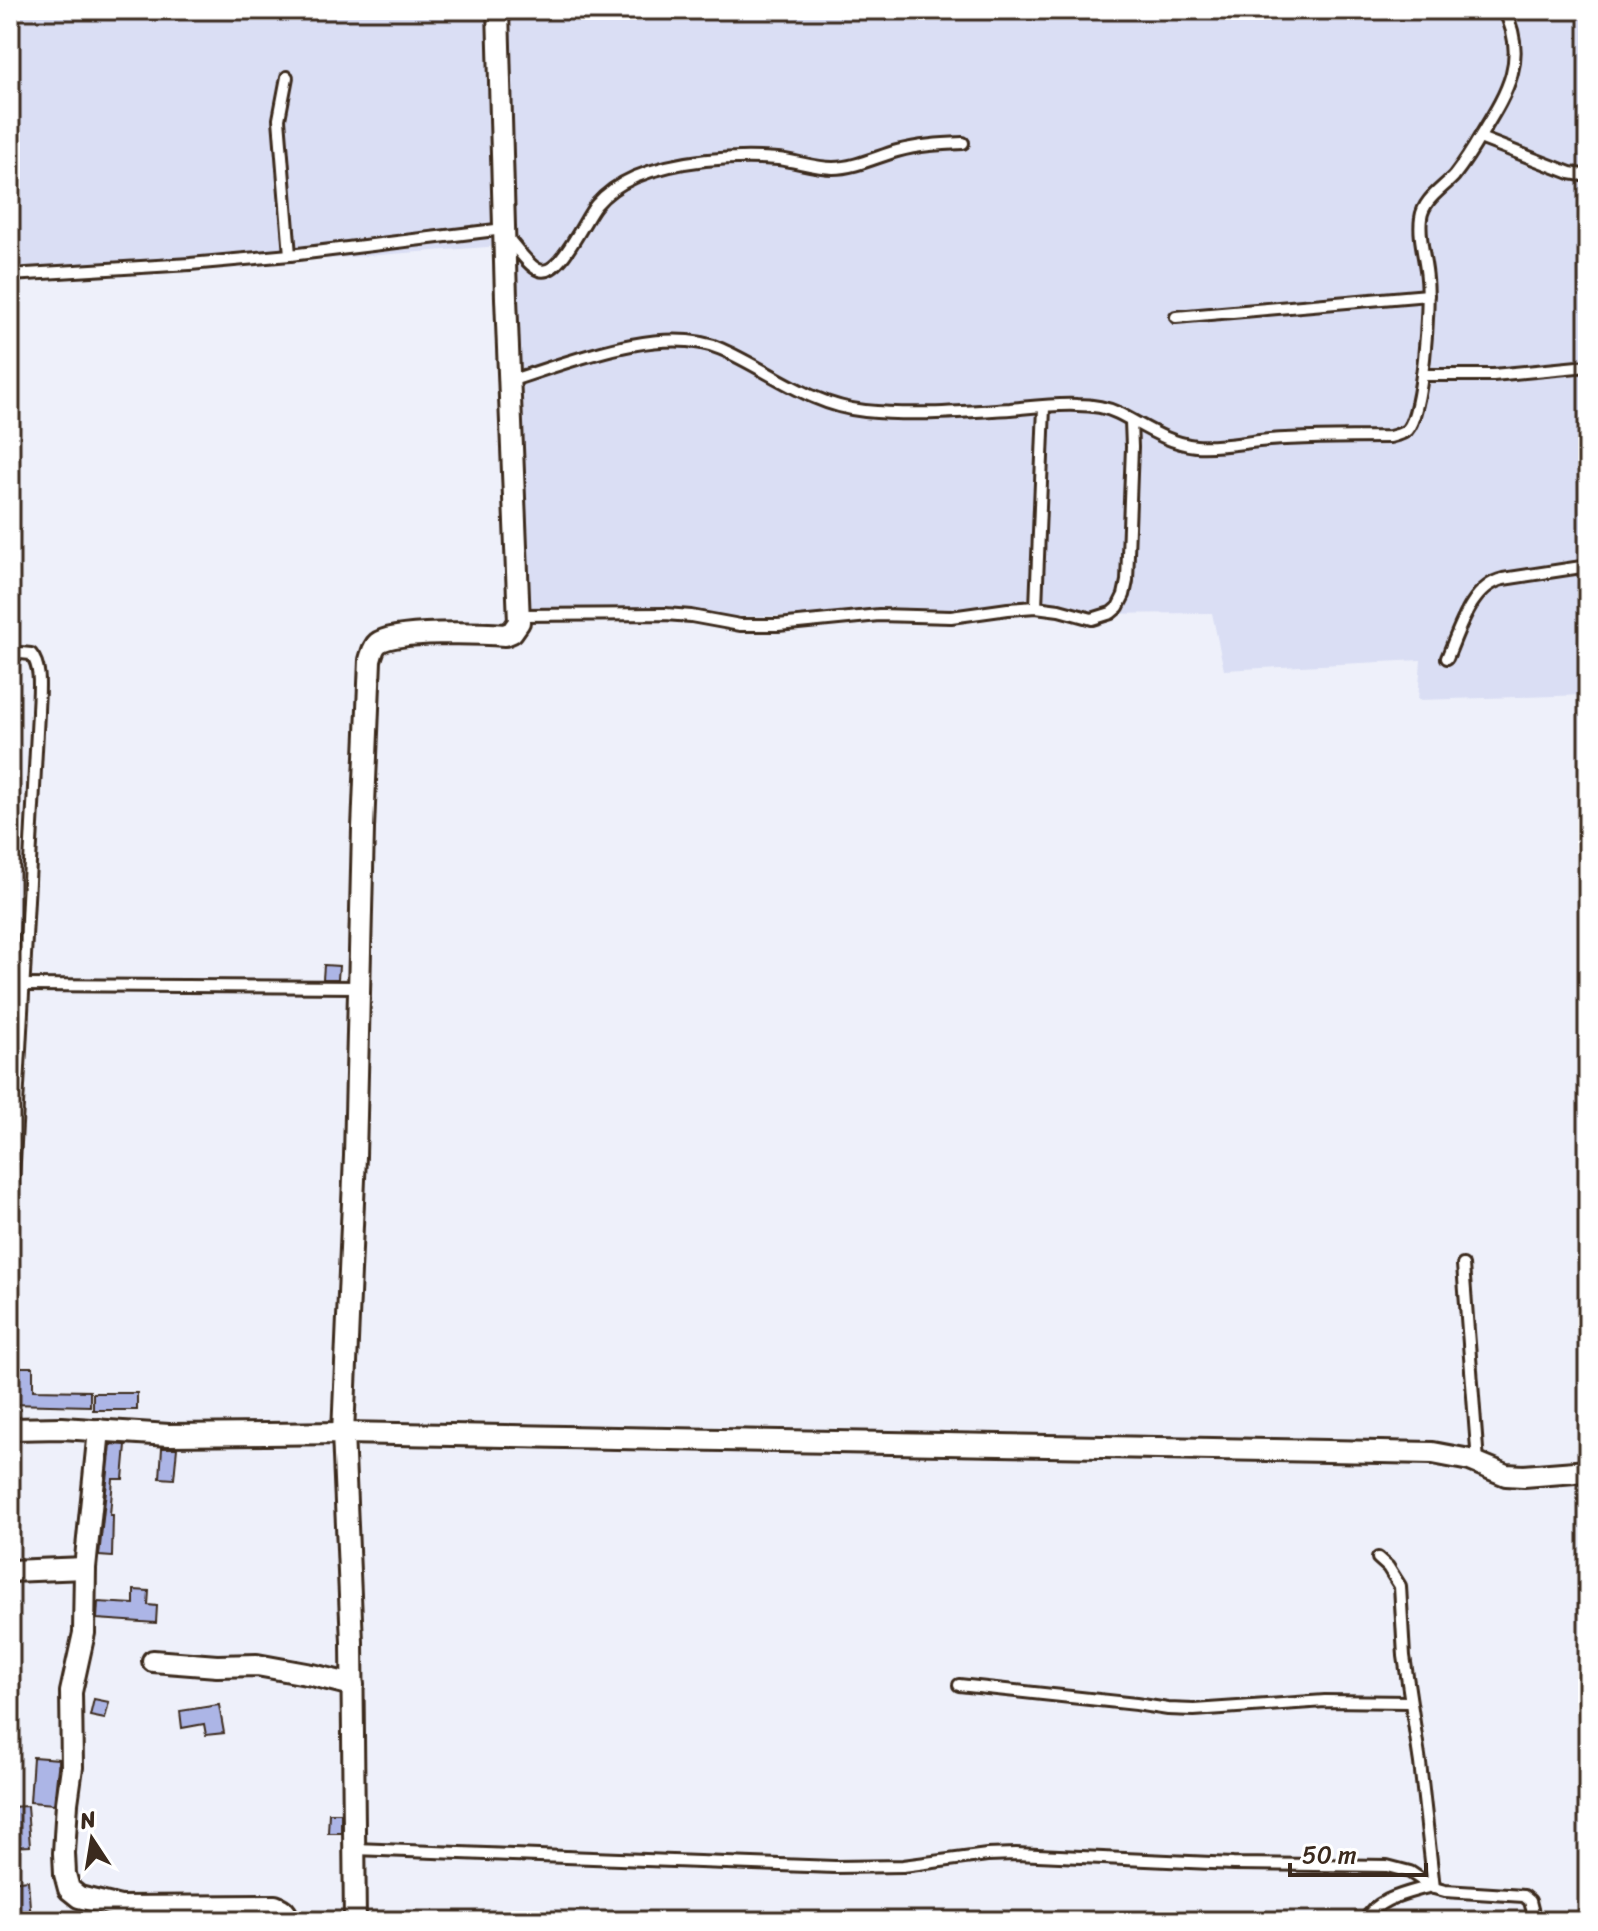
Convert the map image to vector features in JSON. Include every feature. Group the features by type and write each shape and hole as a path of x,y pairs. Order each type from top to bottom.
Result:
{"street":[{"path":"355,1921 353,1685 343,1433 370,660 379,642 397,637 457,633 505,635 517,628 498,10"},
{"path":"10,1429 169,1435 343,1433 1433,1453 1456,1457 1506,1475 1588,1471"},
{"path":"99,1430 85,1568 84,1633 71,1692 72,1767 64,1853 69,1889 79,1897 120,1907 275,1906 287,1914 288,1921"},
{"path":"10,1571 85,1568"},
{"path":"153,1661 217,1666 257,1665 353,1685"}],"lane":[{"path":"509,381 621,347 662,340 719,348 798,391 860,411 926,413 1075,405 1101,407 1158,435 1198,446 1272,440 1390,437 1408,429 1422,375 1429,313 1421,216 1424,206 1453,177 1480,138 1508,86 1514,66 1514,37 1504,10"},
{"path":"287,77 279,119 290,255"},
{"path":"1480,138 1570,173 1588,176"},
{"path":"10,275 190,264 504,231 531,265 547,271 564,255 595,206 615,185 667,167 750,158 780,159 833,168 916,147 963,143"},
{"path":"1176,317 1428,295"},
{"path":"1422,375 1493,375 1588,366"},
{"path":"1036,607 1044,407"},
{"path":"519,615 665,614 740,625 778,625 879,615 951,617 1036,607 1092,619 1111,613 1124,595 1127,581 1131,421"},
{"path":"1447,658 1473,601 1484,587 1495,580 1588,566"},
{"path":"10,652 31,654 38,670 10,1236"},
{"path":"23,985 359,987"},
{"path":"1463,1265 1478,1464"},
{"path":"1378,1558 1400,1586 1404,1656 1420,1763 1432,1887"},
{"path":"959,1685 1194,1710 1325,1701 1409,1702"},
{"path":"355,1849 835,1867 903,1866 1016,1854 1233,1864 1387,1866 1410,1872 1432,1887 1458,1892 1524,1896 1530,1901 1535,1921"},
{"path":"1365,1921 1377,1906 1392,1898 1432,1887"}],"shaded area":[{"path":"10,10 1588,10 1588,695 1418,700 1421,660 1224,670 1212,613 516,618 501,246 10,282"}],"building":[{"path":"324,965 339,966 338,979 323,979"},
{"path":"10,1367 33,1367 33,1390 90,1391 90,1406 10,1404"},
{"path":"93,1393 137,1393 137,1410 93,1410"},
{"path":"111,1444 126,1445 123,1479 113,1479 110,1515 113,1515 112,1557 99,1556"},
{"path":"162,1448 177,1448 174,1479 160,1478"},
{"path":"134,1590 149,1591 148,1605 157,1606 156,1623 97,1619 98,1602 134,1604"},
{"path":"94,1699 109,1702 105,1719 90,1716"},
{"path":"219,1705 224,1733 206,1735 204,1724 182,1728 180,1711"},
{"path":"33,1757 59,1759 54,1804 30,1802"},
{"path":"27,1806 30,1846 10,1847 10,1807"},
{"path":"329,1813 341,1813 341,1833 328,1833"},
{"path":"28,1880 31,1921 12,1921 10,1882"}]}
